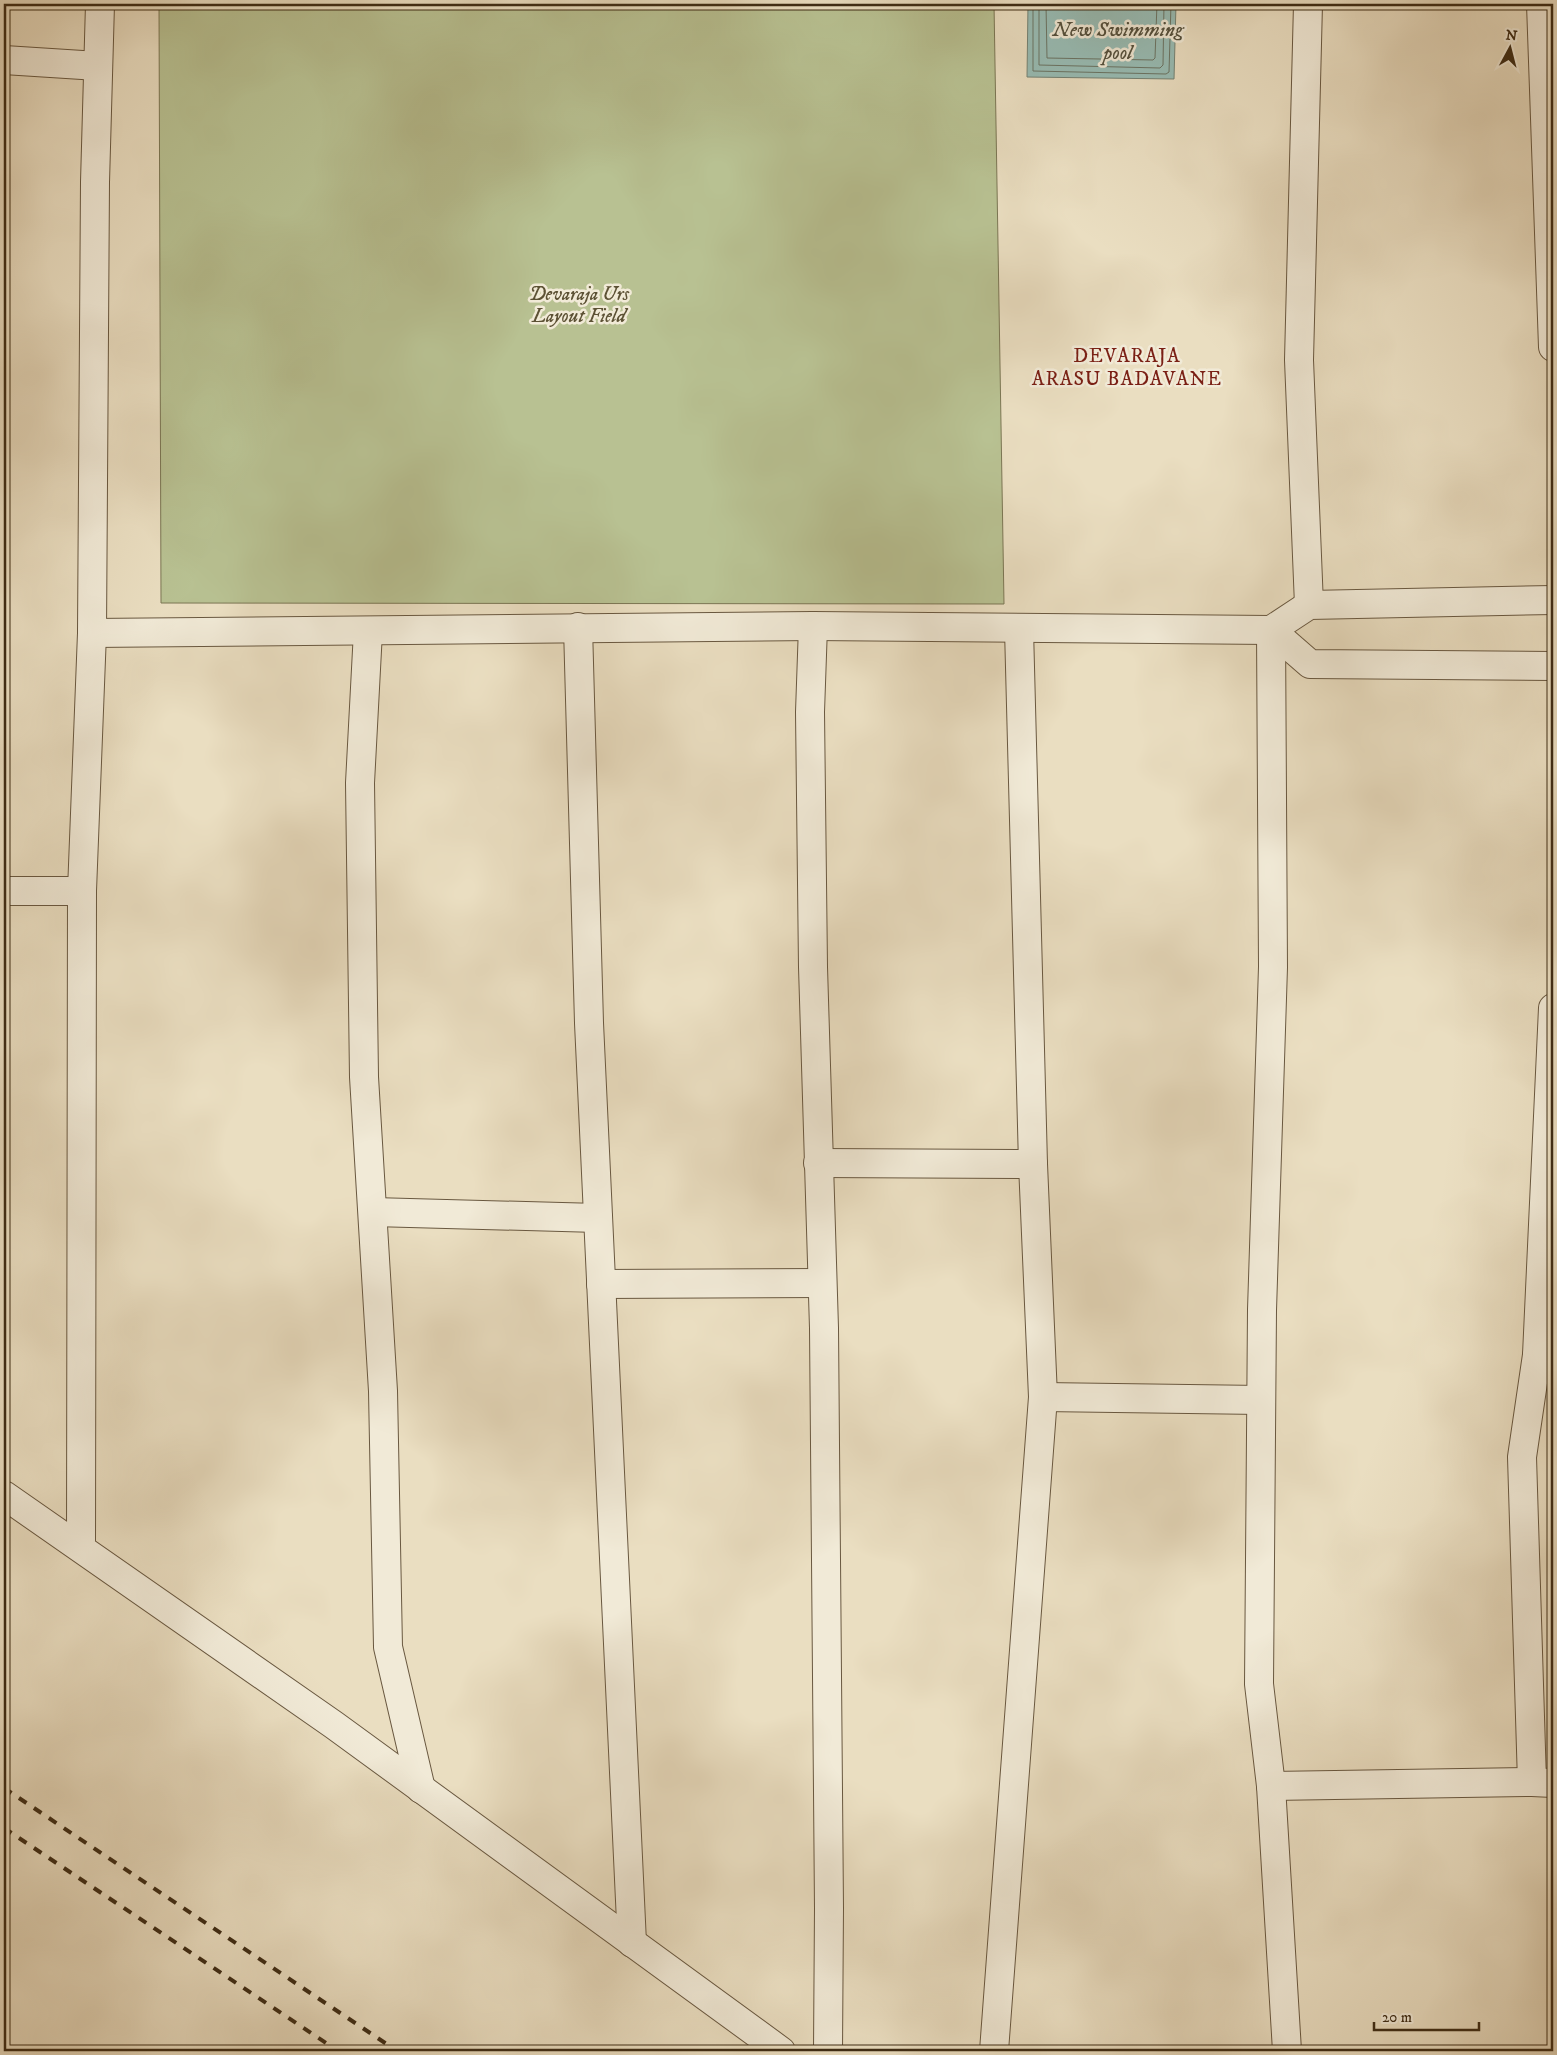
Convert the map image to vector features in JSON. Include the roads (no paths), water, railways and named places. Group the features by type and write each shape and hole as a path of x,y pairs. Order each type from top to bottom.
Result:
{"street":[{"path":"81,1547 82,891 92,633 95,182 100,4"},
{"path":"1308,4 1299,360 1309,605"},
{"path":"1541,4 1553,347"},
{"path":"4,60 98,66"},
{"path":"92,633 813,626 1271,630 1309,605 1553,600"},
{"path":"813,626 810,712 813,967 822,1283 829,1898 828,2051"},
{"path":"578,627 588,1023 632,1943"},
{"path":"994,2051 1043,1397 1032,1164 1019,629"},
{"path":"1271,630 1310,664 1553,666"},
{"path":"1271,630 1273,967 1262,1300 1259,1684 1271,1786 1288,2051"},
{"path":"368,631 360,783 364,1077 383,1391 388,1647 421,1789"},
{"path":"4,890 82,891"},
{"path":"1271,1786 1543,1782 1522,1457 1545,1355 1553,1008"},
{"path":"818,1163 1032,1164"},
{"path":"373,1212 598,1218"},
{"path":"600,1284 822,1283"},
{"path":"1043,1397 1261,1400"},
{"path":"4,1495 334,1725 781,2051"}],"water":[{"name":"New Swimming pool","path":"1028,4 1176,4 1174,79 1027,77"}],"railway":[{"path":"4,1788 397,2051"},
{"path":"4,1828 338,2051"}],"district":[{"name":"DEVARAJA ARASU BADAVANE","path":"1127,366"}],"park label":[{"name":"Devaraja Urs Layout Field","path":"579,304"}]}
